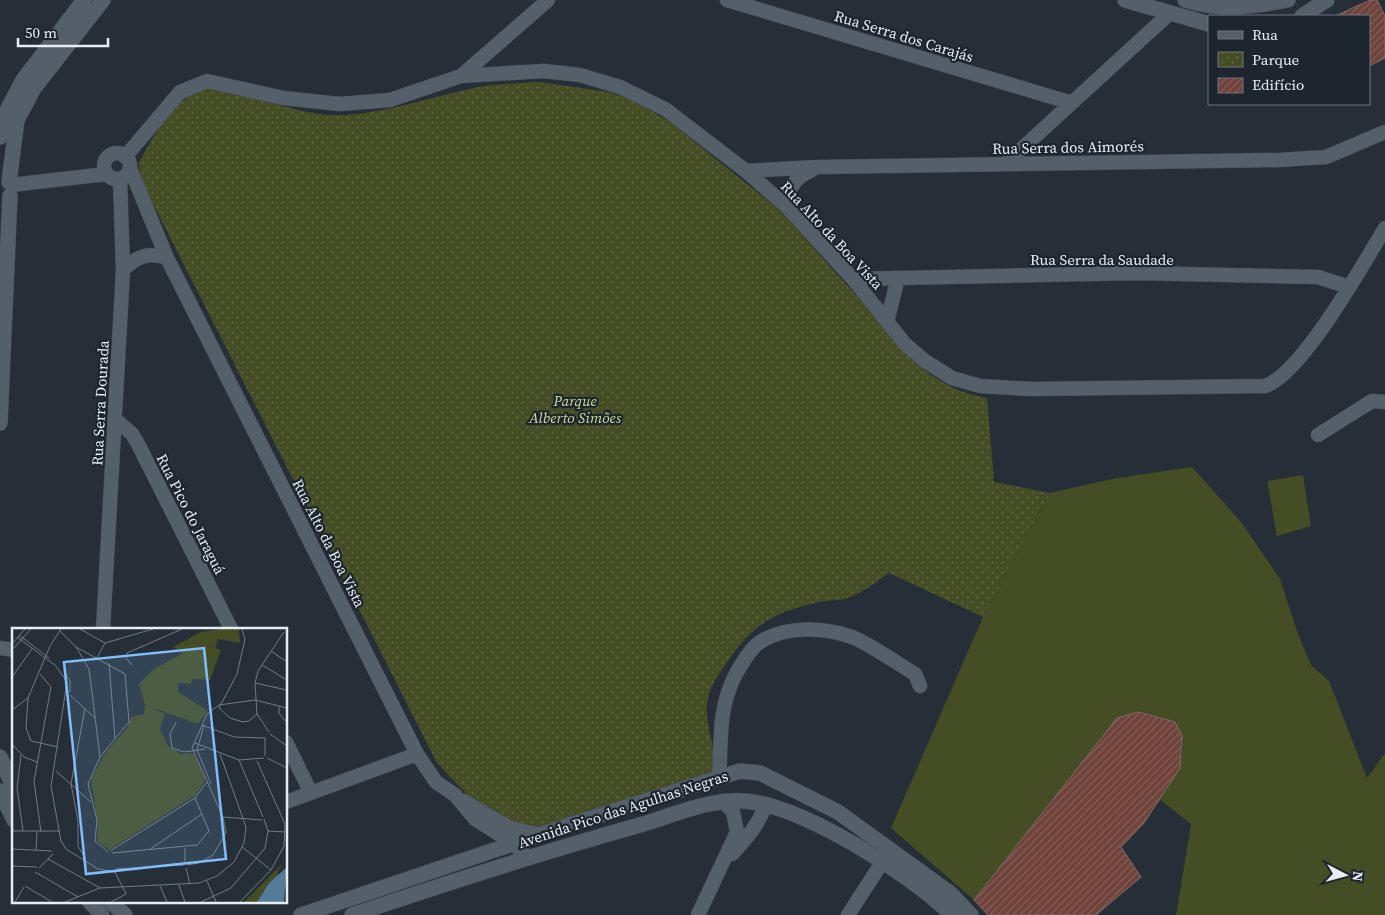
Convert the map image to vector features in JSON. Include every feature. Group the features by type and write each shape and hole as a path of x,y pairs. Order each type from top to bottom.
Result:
{"street":[{"path":"0,138 4,116 23,80 84,0"},
{"path":"461,76 548,0"},
{"name":"Rua Serra dos Carajás","path":"727,0 1072,103"},
{"path":"1125,0 1208,24"},
{"path":"1185,0 1208,7 1217,7 1254,6 1288,0"},
{"path":"1304,15 1327,0"},
{"path":"0,423 6,188 17,120 34,88 103,1"},
{"path":"1005,164 1170,13"},
{"name":"Rua Alto da Boa Vista","path":"527,857 513,844 475,819 455,795 436,782 417,754 167,258 147,208 125,170 180,92 207,81 283,98 340,104 390,100 461,76 543,72 580,75 620,87 665,109 746,171 786,206 853,279 905,344 925,361 952,378 980,386 1031,389 1110,389 1265,386 1273,384 1286,374 1313,339 1349,287 1385,228"},
{"name":"Rua Serra dos Aimorés","path":"746,171 817,167 1279,160 1326,157 1385,132"},
{"path":"6,188 79,175 106,174 112,178 125,170 114,154 79,175"},
{"path":"106,174 104,166 107,158"},
{"path":"786,206 789,190 795,179 817,167"},
{"name":"Rua Serra Dourada","path":"103,628 123,270 125,170"},
{"path":"123,270 142,256 152,254 167,258"},
{"name":"Rua Serra da Saudade","path":"853,279 1156,274 1318,277 1349,287"},
{"path":"887,322 898,278"},
{"path":"1318,435 1372,401 1385,402"},
{"name":"Rua Pico do Jaraguá","path":"115,419 132,434 137,442 230,628"},
{"path":"698,915 725,862 737,832 733,812 723,801 718,789 724,717 729,690 744,662 759,642 785,631 819,630 850,636 915,674 920,686"},
{"path":"288,746 311,793"},
{"path":"288,801 417,754"},
{"path":"0,757 12,784"},
{"name":"Avenida Pico das Agulhas Negras","path":"300,915 740,771 760,773 838,812 950,893 971,915"},
{"path":"725,862 751,834 761,818 773,791 772,779"},
{"path":"0,791 12,816"},
{"path":"455,795 508,827 540,835"},
{"name":"Avenida Pico das Agulhas Negras","path":"352,915 527,857 723,801 766,804 814,824 883,861 938,901 952,915"},
{"path":"848,915 883,861 886,845"},
{"path":"89,902 102,915"},
{"path":"111,902 125,915"}],"green space":[{"name":"Parque Alberto Simões","path":"540,82 609,92 633,100 670,122 771,203 788,219 917,364 957,390 987,398 994,482 1050,493 983,617 889,573 855,595 847,598 824,601 782,613 759,626 739,645 712,687 708,698 707,717 714,763 712,772 539,831 503,819 473,801 437,763 144,186 138,164 157,131 173,110 192,94 204,89 239,94 310,112 346,115 391,108 483,86"},
{"path":"1192,467 1241,522 1280,579 1297,631 1311,665 1329,681 1367,778 1385,753 1385,915 1176,915 1191,824 1159,799 1180,763 1182,744 1180,733 1175,722 1138,712 1117,718 974,900 891,828 983,617 1050,493 1117,478"},
{"path":"1303,475 1311,526 1277,536 1267,481"}],"building":[{"path":"1370,0 1377,0 1385,16 1385,58 1370,66 1370,15 1337,15"},
{"path":"1138,712 1175,722 1182,736 1180,768 1144,823 1121,847 1141,877 1096,915 988,915 974,900 1117,718"}]}
